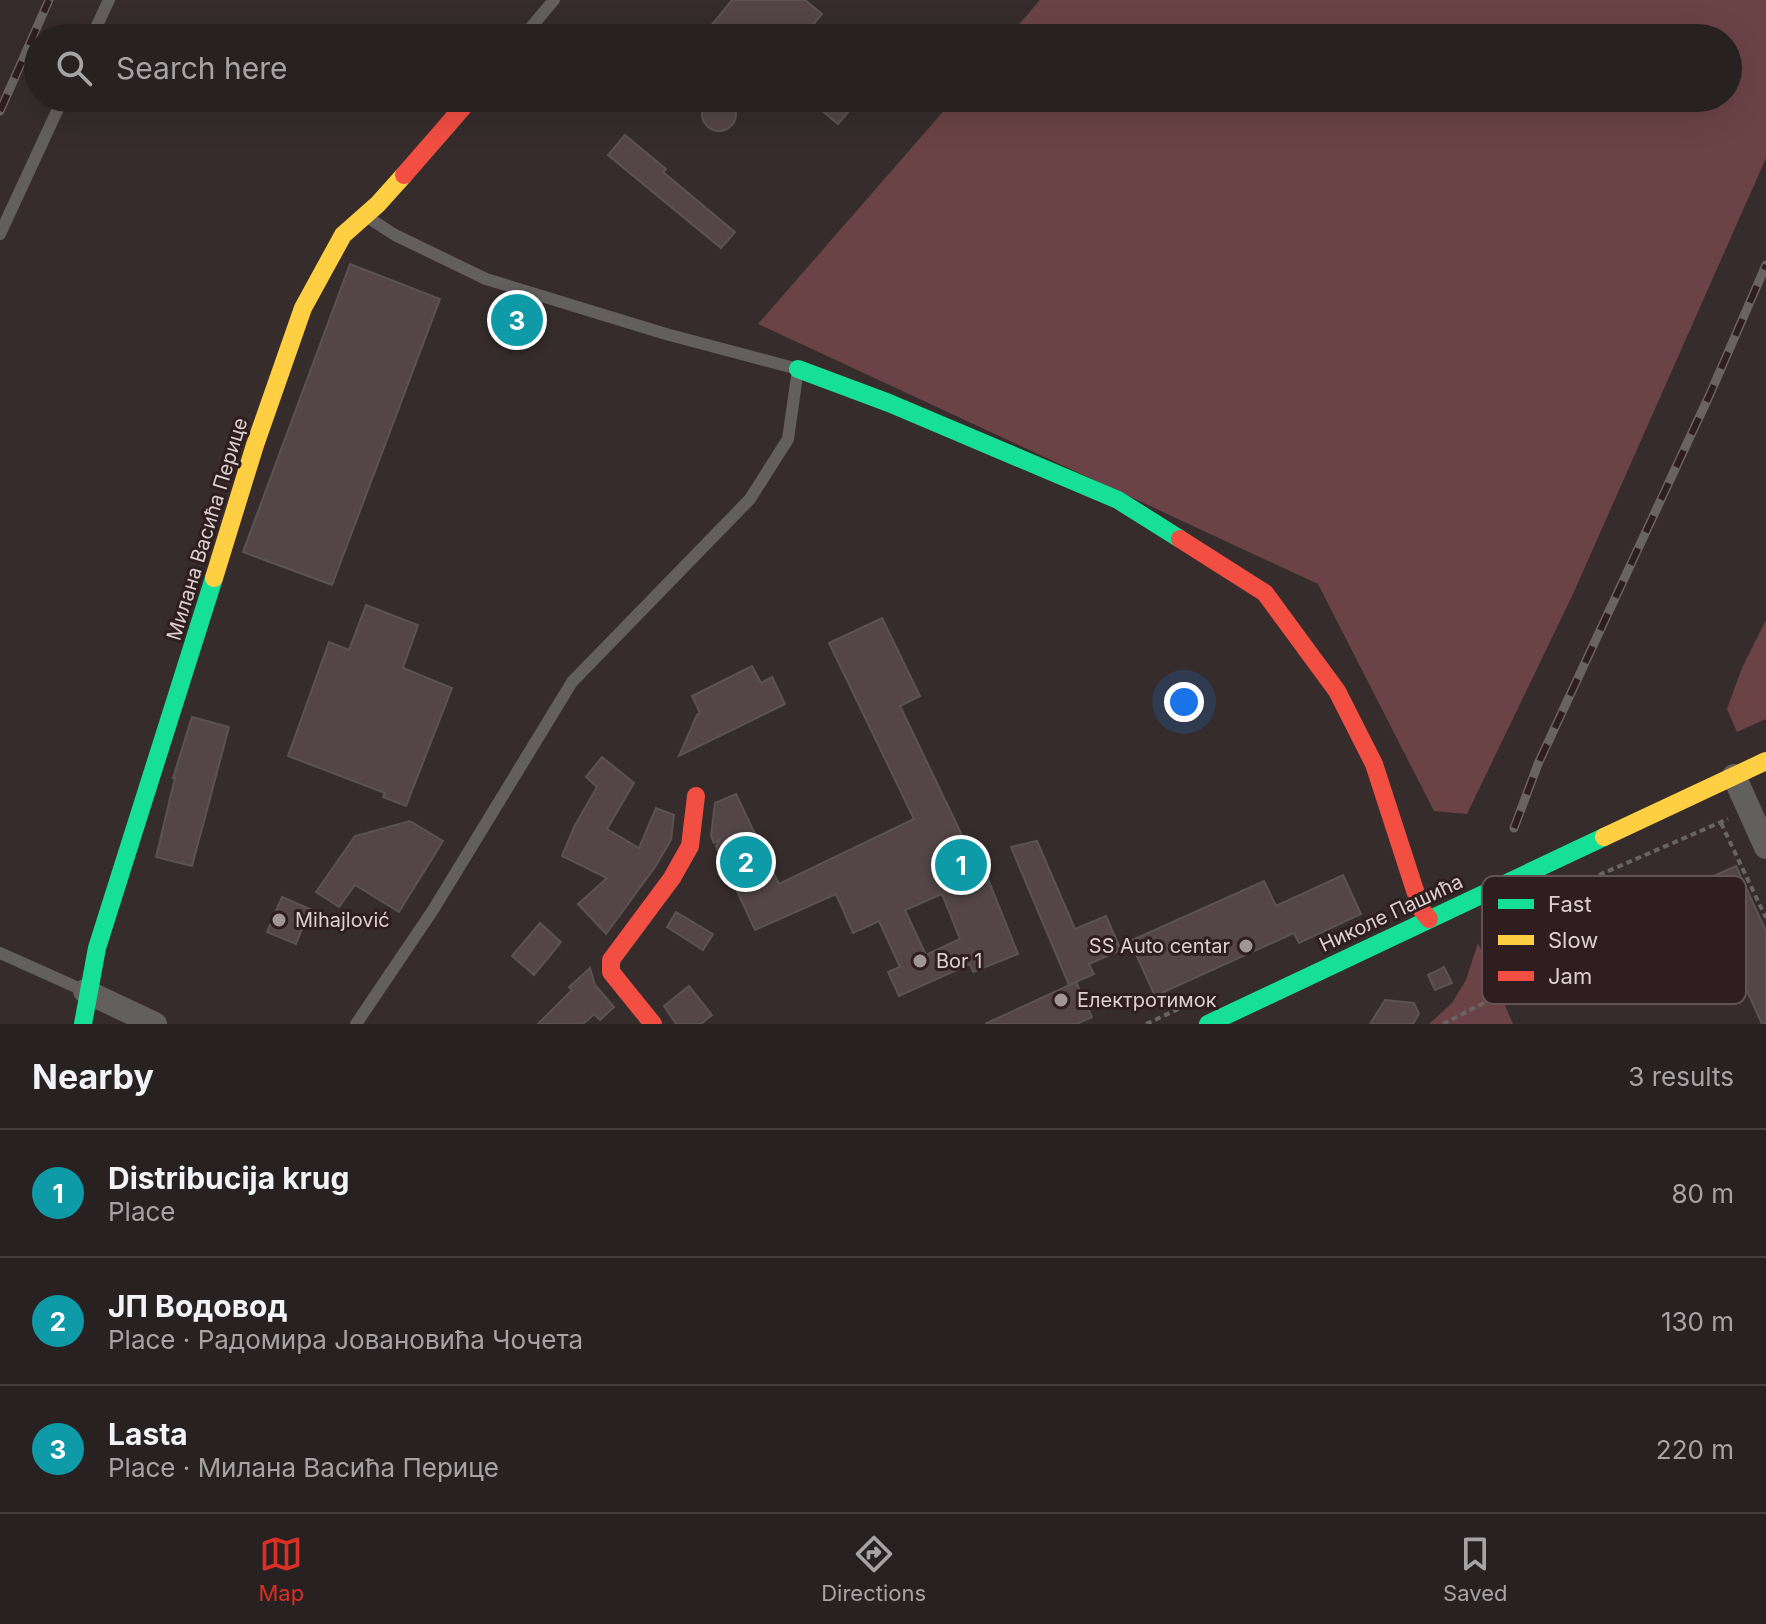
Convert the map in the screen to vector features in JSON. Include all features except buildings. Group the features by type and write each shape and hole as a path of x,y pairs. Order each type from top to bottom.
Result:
{"street":[{"name":"Милана Васића Перице","path":"83,1024 85,991 103,927 132,844 255,445 303,308 343,235 378,204 459,112"},
{"path":"798,369 889,403 1118,500 1265,593 1337,691 1374,764 1421,909 1429,919"},
{"name":"Николе Пашића","path":"1521,876 1766,761"},
{"path":"1734,776 1766,847"},
{"path":"653,1024 611,972 611,960 672,878 690,846 696,796"},
{"name":"Николе Пашића","path":"1208,1024 1482,894"},
{"path":"85,991 155,1024"}],"lane":[{"path":"98,24 109,0"},
{"path":"534,24 554,0"},
{"path":"0,234 57,112"},
{"path":"356,1024 433,910 572,682 750,499 788,439 798,369 666,334 486,279 395,235 365,216"},
{"path":"0,953 85,991"}],"path":[{"path":"1597,876 1721,822 1766,918"},
{"path":"1443,1024 1482,1004"}],"shaded area":[{"path":"1040,0 1766,0 1766,158 1573,594 1467,814 1434,811 1318,584 758,324 943,112 1742,112 1742,24 1019,24"},
{"path":"1766,620 1766,719 1737,732 1727,709 1742,668"},
{"path":"1478,943 1482,952 1482,1004 1504,1004 1513,1024 1429,1024 1452,1003 1466,980"}],"railway":[{"path":"38,24 49,0"},
{"path":"0,111 24,57"},
{"path":"1514,828 1538,764 1710,394 1766,265"}],"traffic: fast":[{"path":"798,369 889,403 1118,500 1180,539"},
{"path":"83,1024 97,948 214,578"},
{"path":"1521,876 1604,837"},
{"path":"1208,1024 1482,895"}],"traffic: slow":[{"path":"214,578 255,445 303,308 343,235 378,204 404,175"},
{"path":"1604,837 1766,761"}],"traffic: jam":[{"path":"404,175 459,112"},
{"path":"1180,539 1265,593 1337,691 1374,764 1421,909 1429,919"},
{"path":"653,1024 611,972 611,960 672,878 690,846 696,796"}],"place":[{"name":"Lasta","path":"517,320"},
{"name":"ЈП Водовод","path":"746,862"},
{"name":"Distribucija krug","path":"961,865"},
{"name":"Mihajlović","path":"279,920"},
{"name":"SS Auto centar","path":"1246,946"},
{"name":"Bor 1","path":"920,961"},
{"name":"Електротимок","path":"1061,1000"}]}
